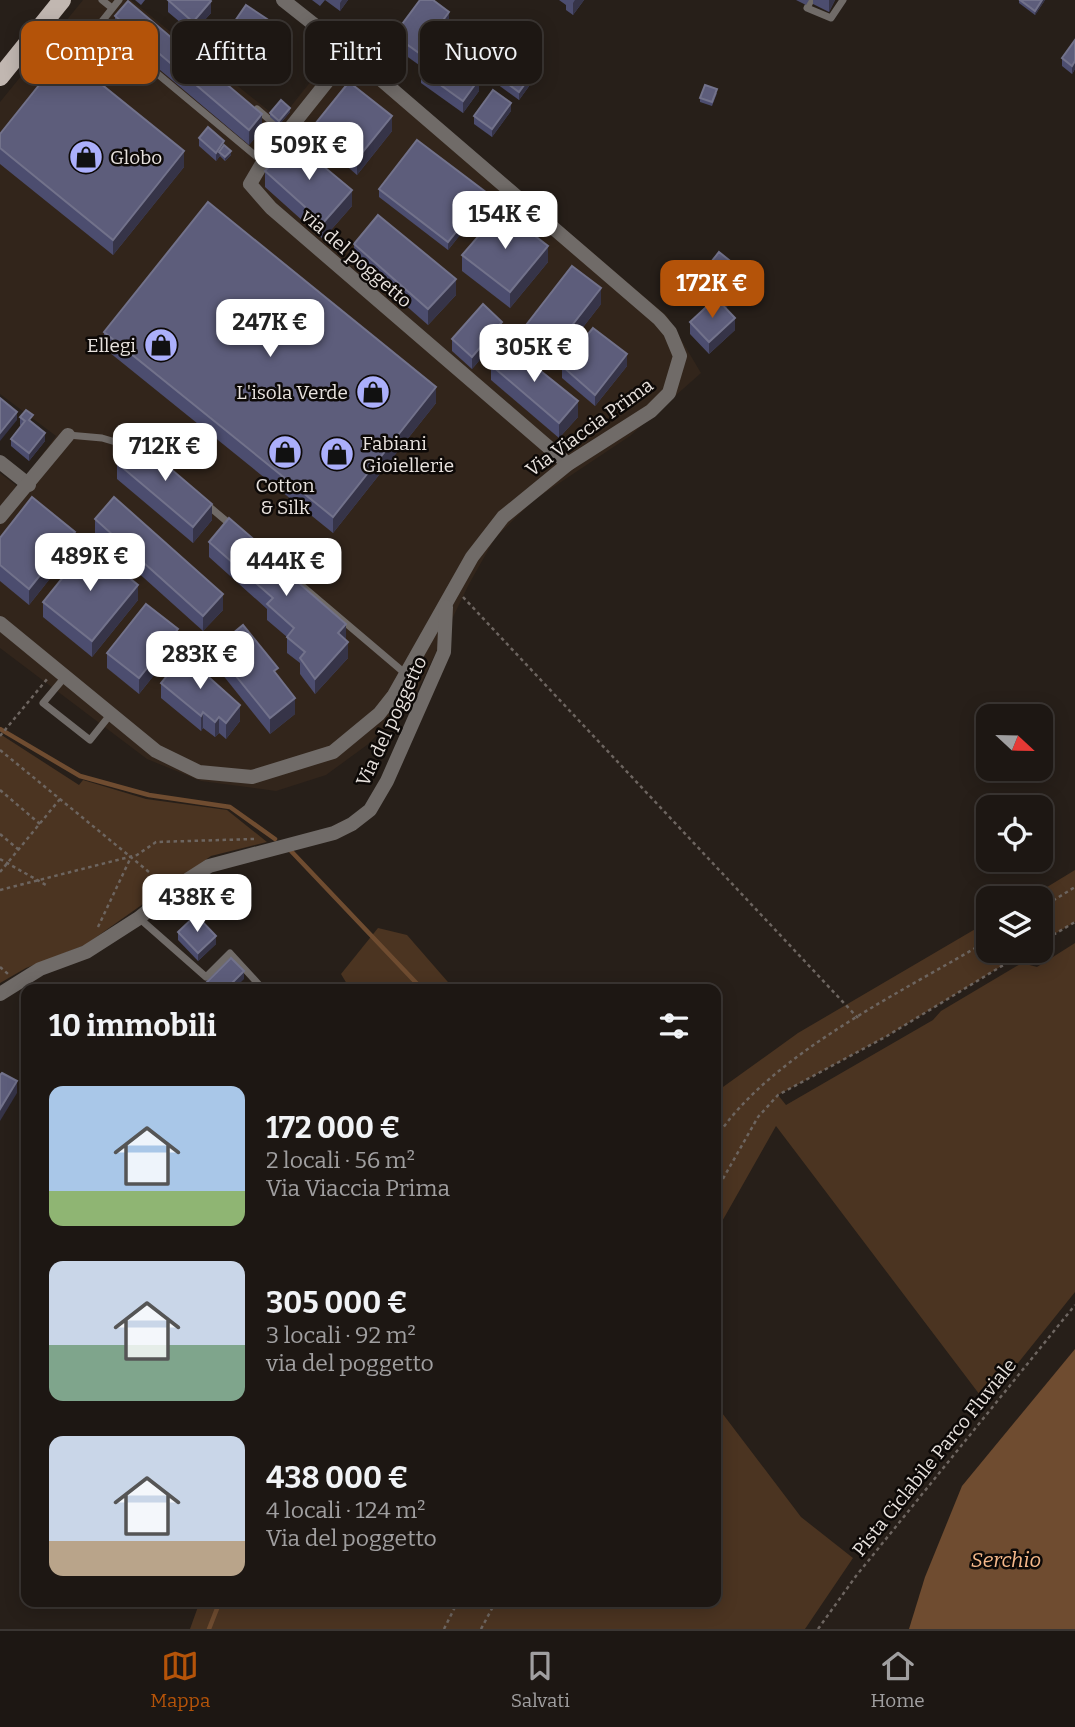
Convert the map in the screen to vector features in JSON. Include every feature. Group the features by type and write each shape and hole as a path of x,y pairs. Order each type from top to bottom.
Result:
{"main road":[{"path":"0,77 62,0"}],"street":[{"name":"Via Viaccia Prima","path":"283,0 310,21"},
{"path":"262,162 326,84"},
{"name":"Via Viaccia Prima","path":"0,623 156,751 199,772 252,777 333,752 380,714 408,675 472,557 503,517 568,464 662,403 669,393 680,356 674,339 659,319 386,84"},
{"name":"via del poggetto","path":"262,162 250,184 271,208 568,464"},
{"path":"0,517 68,435"},
{"path":"0,462 29,485"},
{"name":"Via del poggetto","path":"0,994 40,969 86,952 139,918 180,884 209,866 334,833 352,824 370,810 387,781 444,652 444,611"}],"lane":[{"path":"102,0 112,8"},
{"path":"119,0 99,25 262,162"},
{"path":"811,0 807,8 831,18 843,0"},
{"path":"254,107 286,134"},
{"path":"68,435 102,438 146,453"},
{"path":"198,497 240,533"},
{"path":"282,568 408,675"},
{"path":"59,674 43,703 90,740 110,715"},
{"path":"139,918 206,977 230,953 258,984"}],"path":[{"path":"455,589 858,1018"},
{"path":"1,735 59,674"},
{"path":"0,750 149,872"},
{"path":"0,790 40,824"},
{"path":"0,872 60,799"},
{"path":"0,834 19,850"},
{"path":"0,890 131,857 156,842 251,838 270,849"},
{"path":"98,928 131,857"},
{"path":"0,859 46,884"},
{"path":"1053,901 1075,887"},
{"path":"1053,935 1075,922"},
{"path":"721,1131 762,1083 858,1018 976,948"},
{"path":"721,1182 758,1117 778,1095 887,1037 1007,963"},
{"name":"Pista Ciclabile Parco Fluviale","path":"818,1629 856,1576 1075,1305"},
{"path":"444,1629 454,1607"},
{"path":"481,1629 493,1607"}],"shaded area":[{"path":"83,0 131,0 157,21 66,21"},
{"path":"158,22 172,33 172,84 235,84 280,120 309,84 395,84 667,316 701,373 630,436 534,500 495,538 469,584 413,700 367,745 326,775 276,791 201,781 147,759 0,648 0,473 18,487 56,436 0,394 0,102 21,76 21,84 158,84"},
{"path":"0,734 79,785 83,780 146,799 227,810 267,842 211,856 85,945 26,968 0,983"},
{"path":"1075,870 1075,922 1053,935 1053,886 1049,886"},
{"path":"378,928 407,935 450,984 347,984 341,974"},
{"path":"976,929 976,963 1007,963 887,1036 778,1095 786,1105 933,1020 941,1011 1022,963 1037,967 1043,963 1053,963 1053,957 1075,943 1075,1292 986,1403 776,1126 721,1223 721,1088 798,1033"},
{"path":"721,1412 801,1517 853,1558 805,1629 190,1629 198,1607 721,1607"}],"water":[{"name":"Serchio","path":"1075,1349 1075,1629 909,1629 925,1577 962,1486"}],"building":[{"path":"168,0 210,0 192,21"},
{"path":"420,0 433,0 449,12 442,21 420,21 419,53 406,44 404,21"},
{"path":"1020,0 1042,0 1035,11"},
{"path":"128,1 152,21 121,21 115,16"},
{"path":"246,5 267,19 266,21 235,21"},
{"path":"158,26 172,38 172,64 158,53"},
{"path":"1075,40 1075,61 1072,66 1062,58"},
{"name":"Globo","path":"40,84 101,84 184,151 113,240 0,148 0,134"},
{"path":"195,84 226,84 262,114 249,130"},
{"path":"347,84 352,84 392,116 357,159 315,124"},
{"path":"439,84 475,84 463,101"},
{"path":"508,84 525,84 519,92"},
{"path":"705,85 717,89 712,102 700,98"},
{"path":"493,90 511,103 492,129 474,116"},
{"path":"281,100 290,108 279,121 270,113"},
{"path":"208,127 224,141 216,153 199,138"},
{"path":"297,129 305,135 300,143 292,137"},
{"path":"417,140 487,193 448,242 379,189"},
{"path":"293,141 352,190 323,223 265,171"},
{"path":"224,145 231,151 225,157 219,152"},
{"path":"208,202 436,387 333,517 104,332"},
{"path":"501,210 548,246 510,292 462,255"},
{"path":"378,215 456,279 428,309 354,244"},
{"path":"719,252 745,273 725,297 700,276"},
{"path":"572,266 601,288 552,351 523,329"},
{"path":"716,298 735,318 709,342 690,322"},
{"path":"483,304 502,322 472,357 452,339"},
{"path":"593,328 627,354 595,395 562,366"},
{"path":"507,344 578,401 559,423 491,365"},
{"path":"0,398 17,412 0,433"},
{"path":"26,410 33,415 29,420 45,433 29,453 11,439 25,421 20,417"},
{"path":"137,440 212,504 193,527 117,463"},
{"path":"32,497 75,532 29,589 0,565 0,538"},
{"path":"114,497 223,594 203,616 95,519"},
{"path":"229,518 294,574 292,577 346,624 338,633 348,642 315,679 300,658 305,652 287,637 294,628 267,604 273,598 209,542"},
{"path":"89,545 138,585 92,641 43,602"},
{"path":"146,604 178,629 139,678 107,653"},
{"path":"243,625 278,668 274,671 295,698 270,718 214,649"},
{"path":"184,655 240,705 226,723 219,717 215,722 203,712 201,716 161,683"},
{"path":"196,915 216,936 198,953 178,932"},
{"path":"231,958 244,971 231,984 205,984"},
{"path":"2,1073 17,1081 0,1109 0,1075"}],"waterway":[{"path":"0,729 80,776 149,795 230,807 275,839"},
{"path":"291,851 417,984"},
{"path":"209,1629 218,1607"}],"place":[{"name":"Globo","path":"86,157"},
{"name":"Ellegi","path":"161,345"},
{"name":"L'isola Verde","path":"373,392"},
{"name":"Cotton & Silk","path":"285,452"},
{"name":"Fabiani Gioiellerie","path":"337,454"}]}
